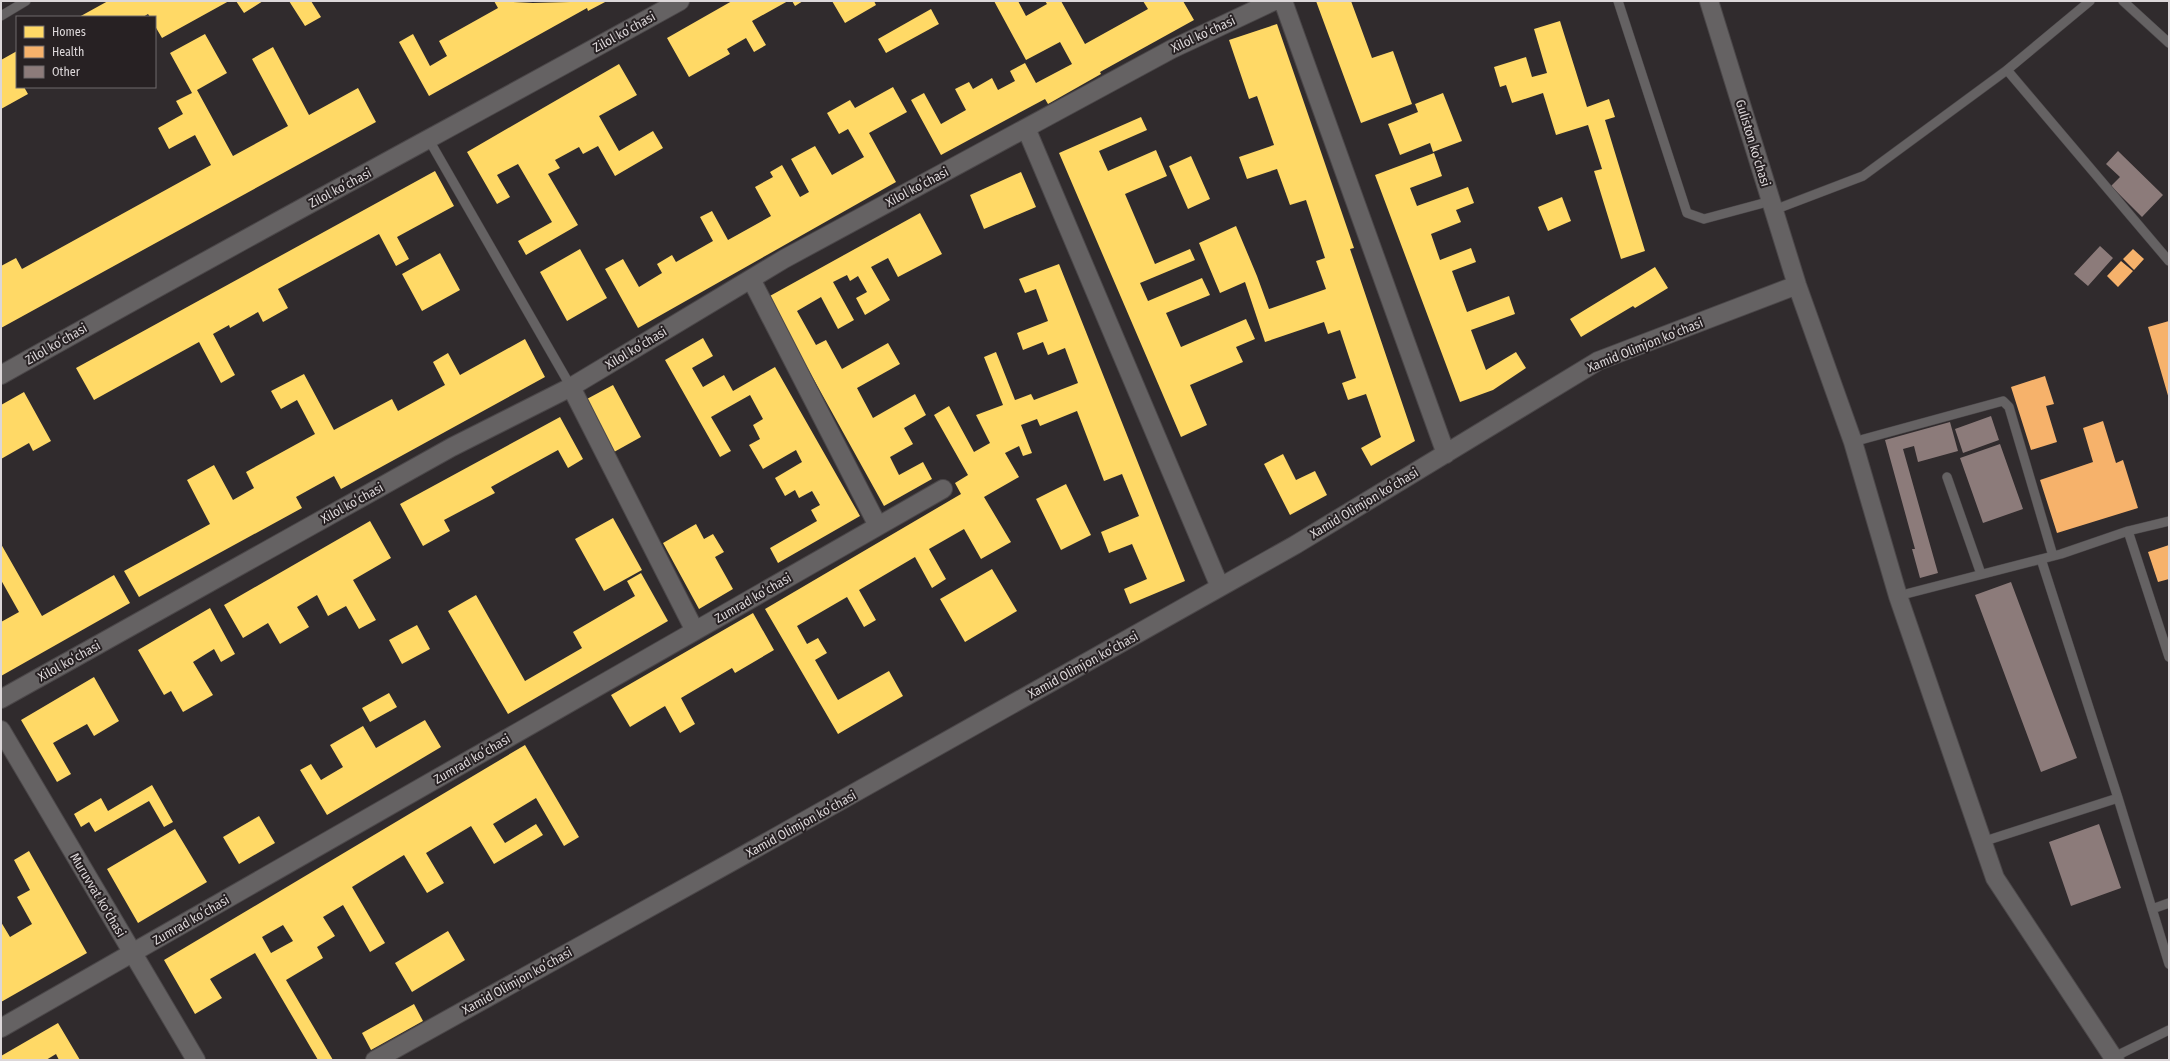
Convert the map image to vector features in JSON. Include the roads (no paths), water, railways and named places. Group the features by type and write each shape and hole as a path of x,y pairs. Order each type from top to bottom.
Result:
{"street":[{"name":"Zilol koʻchasi","path":"1,375 157,287 429,140 680,1"},
{"name":"Xilol koʻchasi","path":"1,699 452,447 571,387 784,259 1172,49 1274,1"},
{"path":"1283,1 1446,454"},
{"name":"Guliston ko'chasi","path":"1709,1 1797,285 1853,442 1898,596 1995,878 2114,1059"},
{"path":"1026,128 1220,587"},
{"path":"752,279 878,526"},
{"name":"Xamid Olimjon koʻchasi","path":"375,1060 744,856 1295,545 1598,361 1797,285"},
{"path":"571,387 695,631"},
{"name":"Zumrad koʻchasi","path":"1,1028 943,489"},
{"name":"Muruvvat ko'chasi","path":"1,730 196,1060"}],"lane":[{"path":"1,16 26,1"},
{"path":"1618,1 1687,214 1704,219 1772,205 1863,176 2006,70 2090,1"},
{"path":"2124,1 2169,43"},
{"path":"2006,70 2169,261"},
{"path":"429,140 571,387"},
{"path":"1853,442 2003,401 2009,407 2054,556"},
{"path":"1947,477 1981,574"},
{"path":"1898,596 2054,556 2128,531 2169,520"},
{"path":"2128,531 2169,657"},
{"path":"2041,559 2118,798 2169,964"},
{"path":"1982,842 2118,798"},
{"path":"2152,909 2169,903"},
{"path":"2114,1059 2169,1030"}]}
